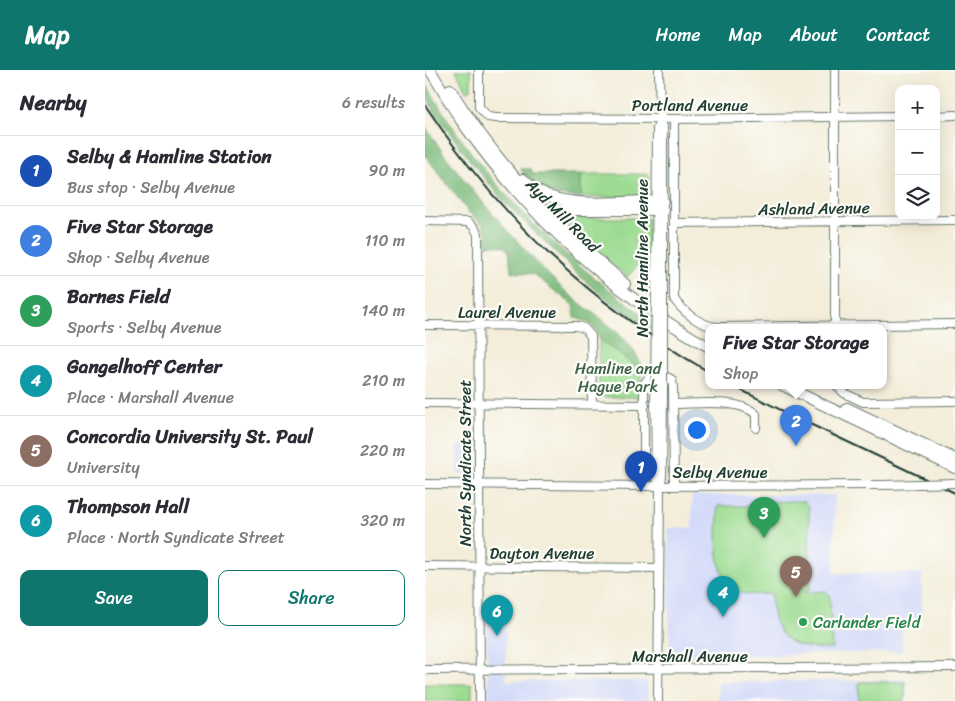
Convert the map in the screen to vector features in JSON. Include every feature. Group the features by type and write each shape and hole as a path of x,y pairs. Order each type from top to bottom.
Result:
{"main road":[{"name":"Ayd Mill Road","path":"431,70 462,122 515,190 628,287 667,315 705,339"},
{"name":"Ayd Mill Road","path":"439,70 488,144 539,209 551,229 618,287 705,344"},
{"path":"488,144 529,185 538,191 554,198 580,202"},
{"path":"539,209 549,203 580,202 660,205"},
{"path":"539,209 660,205"},
{"path":"790,389 955,468"},
{"path":"806,389 955,459"}],"street":[{"name":"Portland Avenue","path":"479,70 479,107 488,117 496,118 674,120 895,116"},
{"name":"North Hamline Avenue","path":"658,701 660,486 656,477 663,128 660,119 659,70"},
{"path":"835,70 835,324"},
{"path":"940,116 955,115"},
{"name":"North Hamline Avenue","path":"674,120 673,299 705,325"},
{"name":"Ashland Avenue","path":"674,223 955,220"},
{"name":"North Syndicate Street","path":"425,221 468,222 478,234 479,242 480,701"},
{"path":"887,325 955,324"},
{"name":"Laurel Avenue","path":"425,325 576,326 584,328 591,336 592,404"},
{"path":"644,486 645,380 649,376 667,376 672,380 674,486"},
{"path":"840,389 844,393 863,402 955,401"},
{"path":"425,403 645,404"},
{"path":"673,404 737,405 756,414 756,428"},
{"name":"Selby Avenue","path":"425,484 674,486 955,483"},
{"name":"Dayton Avenue","path":"425,566 659,568"},
{"name":"Marshall Avenue","path":"425,670 955,667"}],"shaded area":[{"path":"458,445 471,445 471,474 458,474"},
{"path":"692,495 835,495 834,573 922,573 922,621 902,622 902,652 670,657 668,528 692,528"},
{"path":"487,620 506,621 506,681 647,681 648,701 488,701"},
{"path":"906,680 907,701 718,701 718,682"}],"green space":[{"path":"456,70 471,70 471,90 466,91"},
{"path":"425,81 446,117 496,184 555,244 586,271 653,322 653,331 613,304 583,279 505,203 468,158 438,117 425,95"},
{"path":"425,126 444,154 497,219 563,289 618,333 635,354 642,366 641,370 599,339 591,324 574,318 573,305 533,274 511,272 509,251 503,246 486,245 486,233 483,225 470,214 425,155"},
{"path":"520,169 531,169 533,174 581,174 581,197 554,194 547,191"},
{"path":"581,174 649,174 648,197 581,197"},
{"path":"571,218 647,218 648,254 627,277 565,223"},
{"name":"Hamline and Hague Park","path":"599,339 641,370 641,397 599,397"},
{"path":"804,501 809,507 810,589 802,593 825,591 830,595 832,649 805,647 786,638 775,622 771,594 740,592 730,586 720,566 717,541 718,506 747,506 758,502"},
{"path":"859,682 905,682 905,701 859,701"},
{"path":"425,684 472,684 472,701 425,701"}],"railway":[{"path":"425,105 454,147 485,186 551,256 587,288 625,317 705,369"},
{"path":"739,389 955,493"}],"place":[{"name":"Five Star Storage","path":"796,446"},
{"name":"Selby & Hamline Station","path":"641,492"},
{"name":"Barnes Field","path":"764,538"},
{"name":"Concordia University St. Paul","path":"796,597"},
{"name":"Gangelhoff Center","path":"723,617"},
{"name":"Carlander Field","path":"803,622"},
{"name":"Thompson Hall","path":"497,636"}]}
